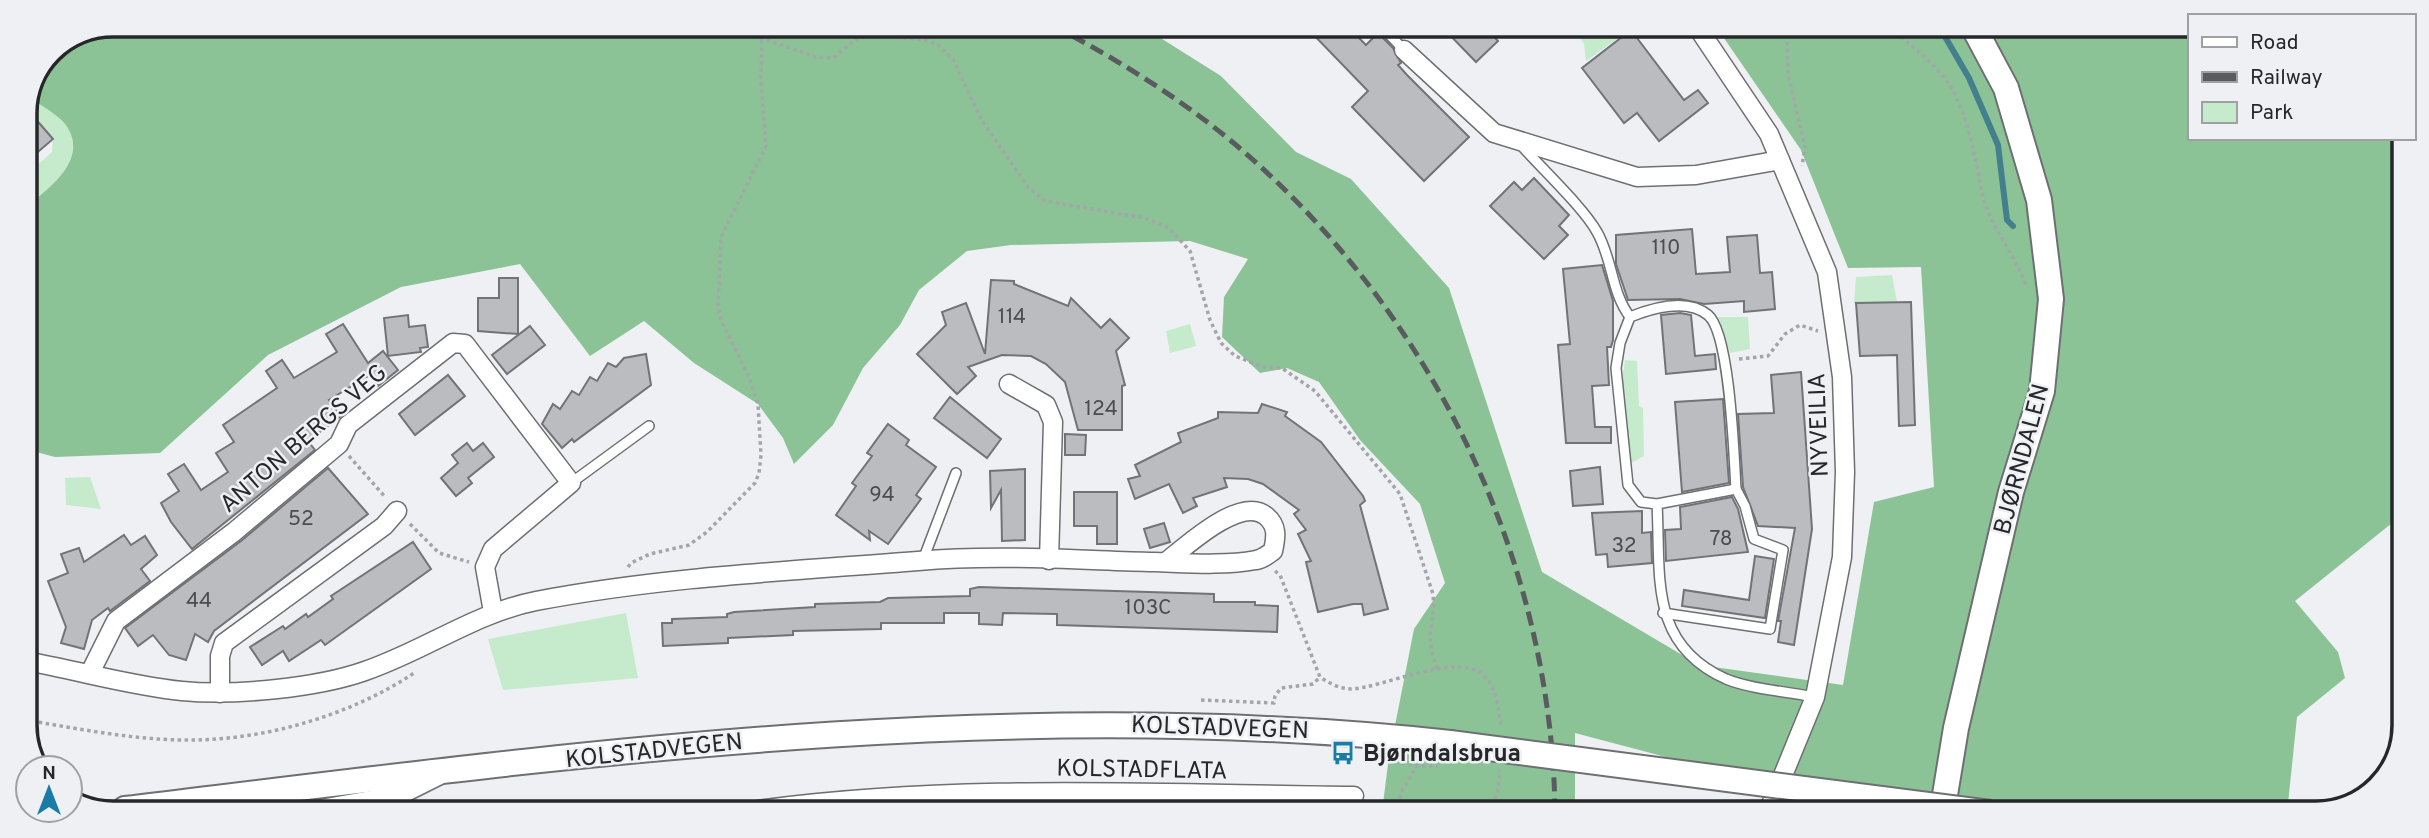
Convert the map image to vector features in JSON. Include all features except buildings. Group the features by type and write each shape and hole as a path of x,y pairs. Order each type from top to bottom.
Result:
{"main road":[{"name":"BJØRNDALEN","path":"1944,801 1956,728 2011,492 2042,391 2050,299 2039,200 2006,88 1979,37"},
{"name":"KOLSTADVEGEN","path":"195,801 801,736 1003,725 1126,723 1263,727 1449,754 1880,801"}],"street":[{"name":"NYVEILIA","path":"1704,37 1769,134 1826,272 1838,337 1845,472 1842,557 1815,697 1772,801"},
{"path":"1404,50 1494,133 1637,177 1696,176 1780,160"},
{"name":"ANTON BERGS VEG","path":"90,673 116,621 234,532 339,444 348,425 453,343 466,344 571,483"},
{"path":"1009,384 1046,405 1053,422 1049,560"},
{"path":"493,612 485,567 492,549 571,483"},
{"path":"37,664 179,691 220,693 309,683 362,673 493,612 615,588 923,560 1166,562 1261,560 1273,551 1276,533 1273,522 1263,513 1252,510 1239,512 1194,539 1166,562"},
{"path":"220,693 220,656 225,643 384,526 397,511"},
{"name":"KOLSTADVEGEN","path":"366,801 400,795 447,772"},
{"name":"KOLSTADFLATA","path":"824,801 988,791 1244,801"},
{"name":"KOLSTADFLATA","path":"1312,801 1354,796"}],"lane":[{"path":"1392,37 1404,50"},
{"path":"1516,140 1596,230 1608,257 1618,301 1630,317"},
{"path":"1664,613 1770,629 1783,550 1754,539 1745,506 1736,489 1732,420 1719,330 1708,315 1692,307 1652,308 1630,317 1620,342 1616,368 1628,485 1641,502 1657,504 1736,489"},
{"path":"571,483 649,426"},
{"path":"923,560 956,473"},
{"path":"1657,504 1664,613 1681,648 1727,679 1815,697"},
{"path":"988,791 994,801"}],"path":[{"path":"757,37 816,57 833,58 864,37"},
{"path":"895,37 926,40 938,45 953,59 981,119 1028,187 1045,201 1144,218 1170,228 1190,251 1210,320 1221,343 1235,356 1263,367 1282,368 1315,391 1400,494 1433,594 1434,609 1428,646 1438,670"},
{"path":"1787,37 1788,74 1805,147 1802,168 1793,191"},
{"path":"1901,37 1935,64 1951,86 1964,112 1984,201 1995,231 2019,265 2029,294"},
{"path":"615,588 631,563 689,545 707,532 755,484 759,473 761,455 758,404 748,375 721,320 718,305 721,237 766,146 761,81 762,39"},
{"path":"1723,360 1768,356 1785,334 1800,325 1838,337"},
{"path":"1261,560 1280,575 1320,677 1330,685 1350,689 1438,670 1462,668 1485,676 1498,707 1502,731"},
{"path":"1202,700 1274,703 1281,688 1313,684 1320,677"},
{"path":"1399,801 1417,766 1449,754"},
{"path":"1494,801 1500,766"}],"green space":[{"path":"1159,37 1221,76 1296,152 1351,179 1449,288 1542,572 1699,665 1843,685 1874,502 1934,487 1921,267 1848,268 1801,150 1723,37 2188,37 2188,140 2392,140 2392,523 2295,601 2338,652 2345,678 2297,717 2288,801 1776,801 1749,779 1575,733 1575,801 1383,801 1389,756 1414,629 1445,583 1420,504 1360,440 1319,382 1287,368 1260,373 1222,337 1224,297 1248,259 1190,241 1011,245 967,251 919,290 900,325 863,368 833,425 794,464 783,438 758,404 694,363 644,321 590,356 520,264 401,287 268,355 160,453 55,457 37,452 37,197 64,172 73,149 72,137 65,124 38,103 50,71 59,59 71,50 98,38"},
{"path":"1580,37 1619,37 1586,61 1584,44"},
{"path":"38,103 65,124 72,137 73,149 64,172 37,197 37,165 52,152 53,139 37,121"},
{"path":"1892,275 1897,302 1854,303 1856,277"},
{"path":"1718,317 1748,317 1750,349 1730,353"},
{"path":"1190,324 1196,346 1170,353 1166,331"},
{"path":"1625,360 1637,361 1639,406 1643,408 1644,456 1631,463 1621,388"},
{"path":"90,477 101,509 66,505 65,478"},
{"path":"626,613 638,678 503,690 488,639"}],"waterway":[{"path":"1945,37 1969,78 1998,145 2007,220 2013,226"}],"railway":[{"path":"1074,37 1193,111 1236,145 1305,210 1367,283 1421,361 1467,444 1504,532 1531,623 1548,717 1554,801"}],"place":[{"name":"Bjørndalsbrua","path":"1343,753"}]}
